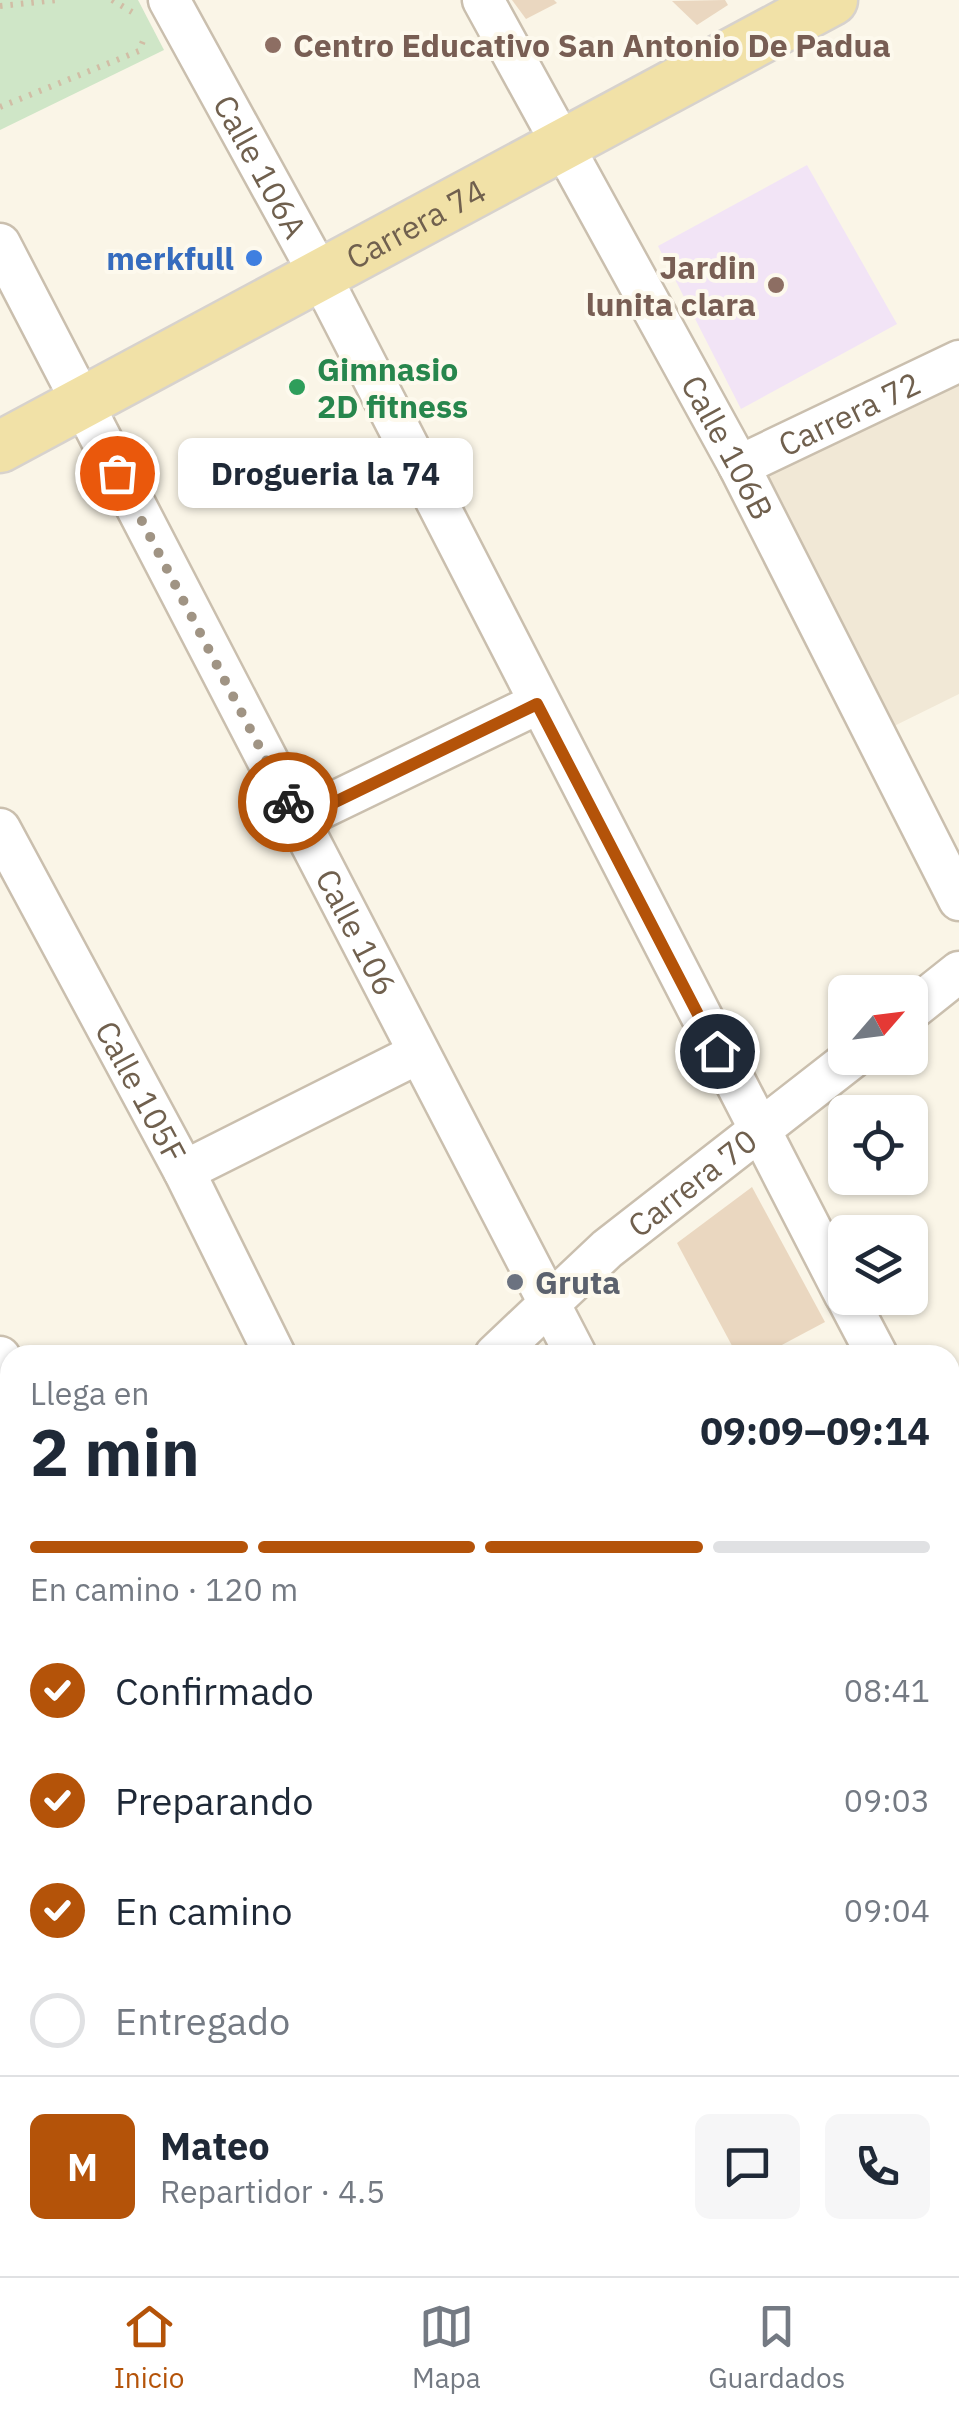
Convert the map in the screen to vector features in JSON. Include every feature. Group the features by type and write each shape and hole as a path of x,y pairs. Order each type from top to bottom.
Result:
{"main road":[{"name":"Carrera 74","path":"0,447 565,143 779,12 832,0"}],"street":[{"name":"Calle 106A","path":"169,0 320,275 537,704 828,1262"},
{"name":"Calle 106B","path":"483,0 565,143 739,466 959,900"},
{"name":"Calle 106","path":"0,244 571,1345"},
{"name":"Carrera 72","path":"739,466 959,360"},
{"path":"298,820 537,704"},
{"name":"Calle 105F","path":"0,829 184,1171 270,1345"},
{"path":"928,997 959,972"},
{"path":"184,1171 417,1054"},
{"name":"Carrera 70","path":"505,1345 606,1250 830,1075"},
{"name":"Calle 106A","path":"856,1315 872,1345"}],"path":[{"path":"0,6 56,0"},
{"path":"0,107 139,51 146,40 141,24 130,10 112,0"}],"shaded area":[{"name":"Jardin lunita clara","path":"807,165 897,324 741,409 658,246"},
{"path":"959,361 959,694 882,732 749,466"}],"green space":[{"path":"0,0 138,0 164,50 0,130"}],"building":[{"path":"512,0 554,0 557,3 526,19"},
{"path":"725,0 728,5 697,25 672,1"},
{"path":"752,1187 825,1322 782,1345 732,1345 677,1243"}],"way so far":[{"path":"117,473 288,802"}],"place":[{"name":"Centro Educativo San Antonio De Padua","path":"273,45"},
{"name":"merkfull","path":"254,258"},
{"name":"Jardin lunita clara","path":"776,285"},
{"name":"Gimnasio 2D fitness","path":"297,387"},
{"name":"Drogueria la 74","path":"117,473"},
{"name":"Gruta","path":"515,1282"}],"route":[{"path":"288,802 298,820 537,704 717,1051"}]}
